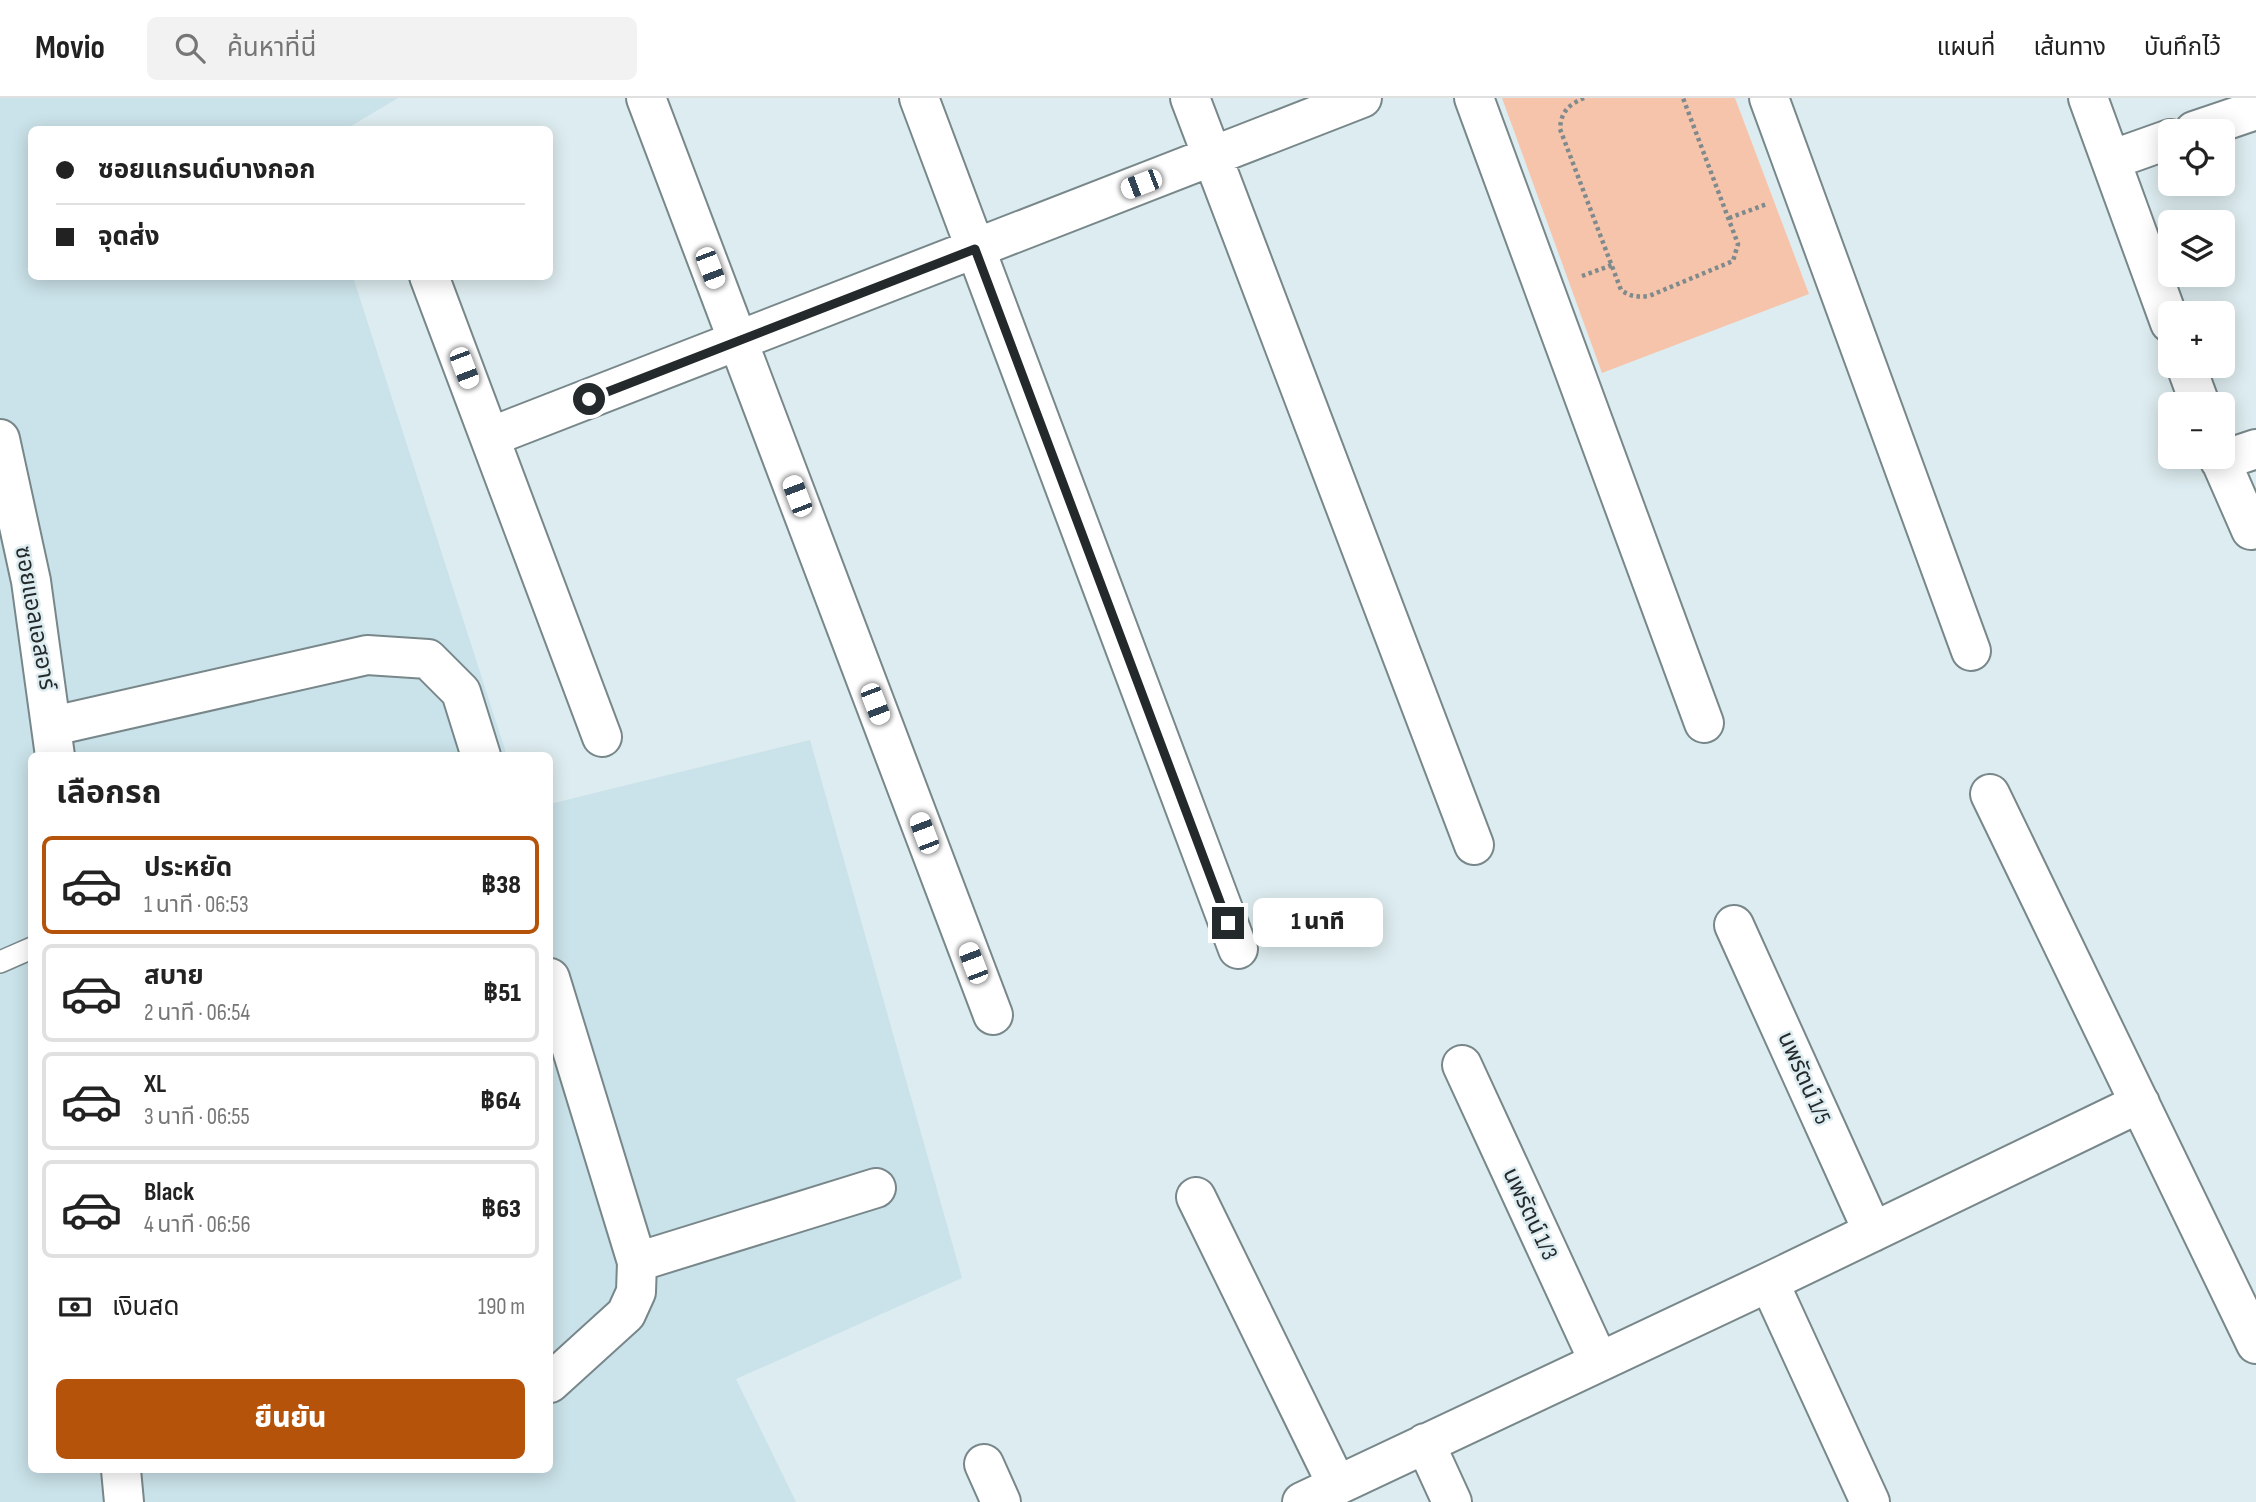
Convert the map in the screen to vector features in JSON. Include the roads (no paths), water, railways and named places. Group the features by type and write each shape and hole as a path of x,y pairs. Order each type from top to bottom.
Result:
{"street":[{"path":"646,98 993,1015"},
{"path":"919,98 1238,949"},
{"path":"1190,98 1474,845"},
{"path":"490,437 1362,98"},
{"path":"1474,98 1704,723"},
{"path":"1769,98 1971,651"},
{"path":"2088,98 2162,301"},
{"path":"2229,119 2256,110"},
{"path":"2111,160 2158,143"},
{"path":"431,280 602,737"},
{"name":"ซอยแอลเอสอาร์","path":"0,439 31,581 54,741"},
{"path":"2235,455 2256,449"},
{"path":"2224,469 2251,530"},
{"path":"54,741 367,655 428,659 461,692 480,752"},
{"path":"1990,794 2256,1344"},
{"name":"นพรัตน์ 1/5","path":"1734,925 1873,1232"},
{"path":"553,988 637,1262 636,1292 626,1314 553,1380"},
{"name":"นพรัตน์ 1/3","path":"1462,1065 1599,1362"},
{"path":"1302,1502 1769,1283 2140,1103"},
{"path":"637,1262 876,1188"},
{"path":"1196,1198 1337,1485"},
{"path":"1769,1283 1870,1502"},
{"path":"1425,1443 1452,1502"},
{"path":"984,1464 1001,1502"},
{"path":"121,1473 124,1502"}],"lane":[{"path":"0,961 28,950"}]}
